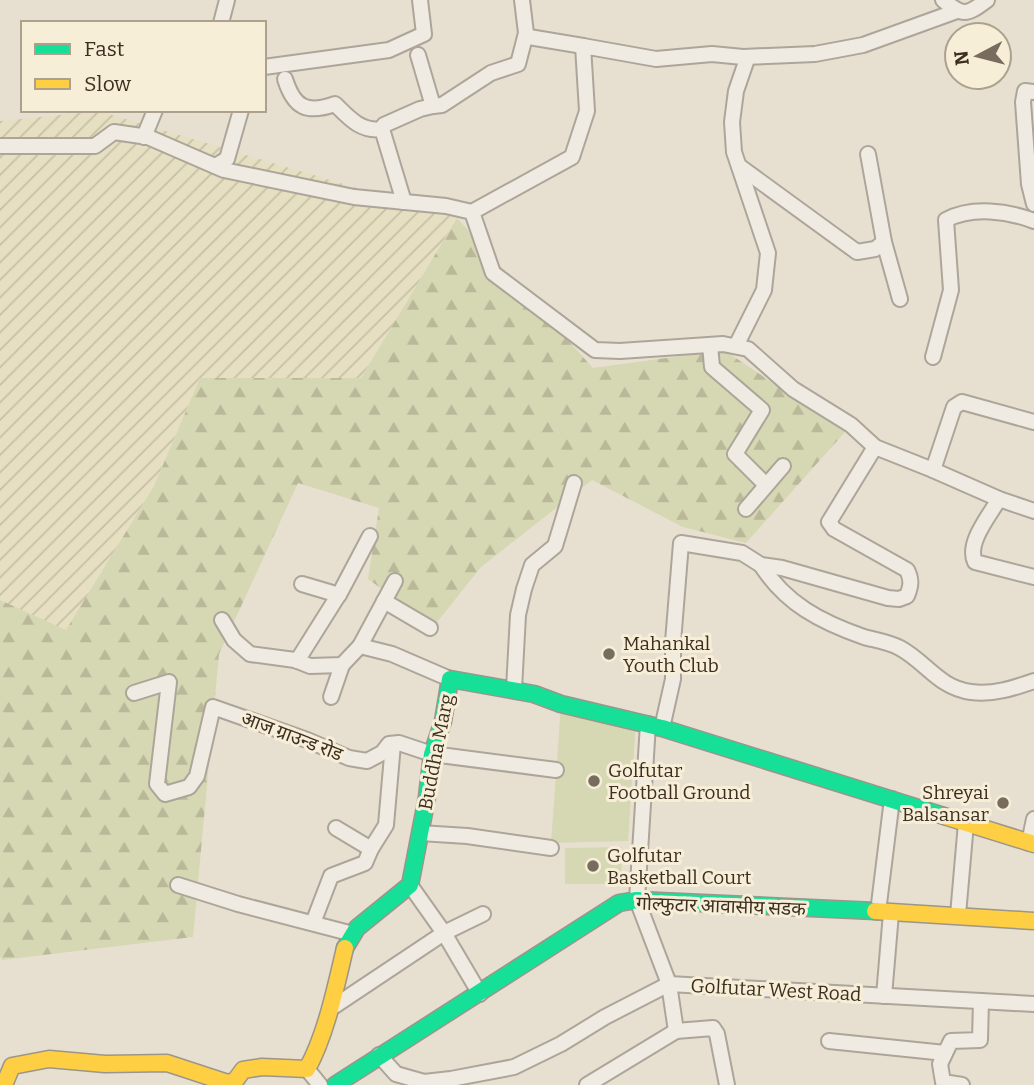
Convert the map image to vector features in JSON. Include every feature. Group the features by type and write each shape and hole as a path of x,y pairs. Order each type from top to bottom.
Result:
{"street":[{"path":"222,21 227,0"},
{"path":"266,67 389,50 424,34 420,0"},
{"path":"285,79 290,94 304,108 313,110 335,104 353,123 372,131 382,129 384,125 420,109 442,105 491,73 518,64 526,33 522,0"},
{"path":"943,0 957,11"},
{"path":"526,33 529,37 656,59 712,54 743,57 815,54 863,45 957,11 971,12 987,0"},
{"path":"0,146 95,146 114,132 144,136 224,170 354,197 446,206 472,212 572,157 587,111 583,46"},
{"path":"418,55 433,106"},
{"path":"736,346 764,290 768,253 734,152 732,122 736,91 746,62 743,57"},
{"path":"1034,92 1026,90 1023,102 1028,184 1034,204"},
{"path":"144,136 154,112"},
{"path":"215,166 227,159 240,112"},
{"path":"382,129 404,202"},
{"path":"868,154 884,242 900,299"},
{"path":"739,166 857,252 875,249 884,242"},
{"path":"472,212 493,273 595,349 620,351 723,344 748,349 793,389 851,425 875,447 1034,511"},
{"path":"933,357 951,290 946,220 952,216 1010,212 1034,221"},
{"path":"710,345 712,367 762,410 735,454 766,485"},
{"path":"933,470 957,404 962,402 1034,422"},
{"path":"379,1055 396,1073 423,1083 514,1067 668,984 637,900 655,726 673,679 673,642 681,543 742,553 761,565 888,598 899,599 907,596 911,578 907,570 834,529 829,523 875,447"},
{"path":"746,509 783,466"},
{"path":"514,690 518,615 524,589 532,565 555,547 574,483"},
{"path":"999,499 975,541 972,555 975,562 1034,577"},
{"path":"297,661 339,595 370,536"},
{"path":"761,565 785,596 804,609 853,632 897,646 937,679 953,688 983,693 1010,689 1034,681"},
{"path":"331,697 342,665 360,646 395,581"},
{"path":"302,584 339,595"},
{"path":"384,601 430,628"},
{"path":"222,620 234,640 250,654 297,661 310,666 342,665"},
{"path":"360,646 392,653 450,679"},
{"name":"Buddha Marg","path":"410,885 432,754 443,721 450,679 514,690 561,705 655,726 1032,843"},
{"name":"आज ग्राउन्ड रोड","path":"134,693 169,682 157,784 165,794 190,788 197,776 213,708 307,740 349,758 367,761 382,753 388,744 393,744"},
{"path":"313,923 331,876 365,863 386,825 393,744 399,743 432,754 556,770"},
{"path":"884,996 884,912 892,799"},
{"path":"1032,843 1034,818"},
{"path":"958,915 967,823"},
{"path":"336,828 371,849"},
{"path":"420,833 467,836 551,848"},
{"path":"178,885 238,904 353,934"},
{"path":"307,1069 316,1053 330,1009 346,943 358,928 410,885 444,933 480,995"},
{"name":"गोल्फुटार आवासीय सडक","path":"335,1085 379,1055 480,995 619,903 637,900 1034,921"},
{"path":"330,1009 444,933 483,914"},
{"name":"Golfutar West Road","path":"676,1031 668,984 1034,1004"},
{"path":"962,1085 943,1082 940,1064 951,1041 980,1040 981,1001"},
{"path":"587,1085 676,1031 713,1028 717,1034 727,1085"},
{"path":"829,1041 945,1053"},
{"path":"3,1084 12,1066 49,1059 105,1064 167,1063 228,1083 235,1083 243,1070 262,1067 307,1069 320,1085"}],"shaded area":[{"path":"102,112 457,218 361,378 200,378 154,486 66,631 0,600 0,121"}],"green space":[{"path":"457,218 593,368 724,350 845,432 746,543 683,527 592,480 481,567 434,626 368,579 379,508 298,483 219,654 193,937 2,960 0,600 66,630 154,486 200,378 361,378"},
{"name":"Golfutar Football Ground","path":"561,704 636,722 628,841 551,843"},
{"name":"Golfutar Basketball Court","path":"622,847 621,884 565,884 565,848"}],"traffic: fast":[{"path":"345,948 357,928 410,885 427,797 432,754 443,721 450,679 534,694 561,704 662,728 944,816"},
{"path":"335,1085 619,903 637,900 875,911"}],"traffic: slow":[{"path":"944,816 1034,844"},
{"path":"875,911 1034,921"},
{"path":"4,1085 12,1066 49,1059 105,1064 167,1063 228,1083 235,1081 243,1070 262,1067 307,1069 325,1026 345,948"}],"place":[{"name":"Mahankal Youth Club","path":"609,654"},
{"name":"Golfutar Football Ground","path":"594,781"},
{"name":"Shreyai Balsansar","path":"1003,803"},
{"name":"Golfutar Basketball Court","path":"593,866"}]}
